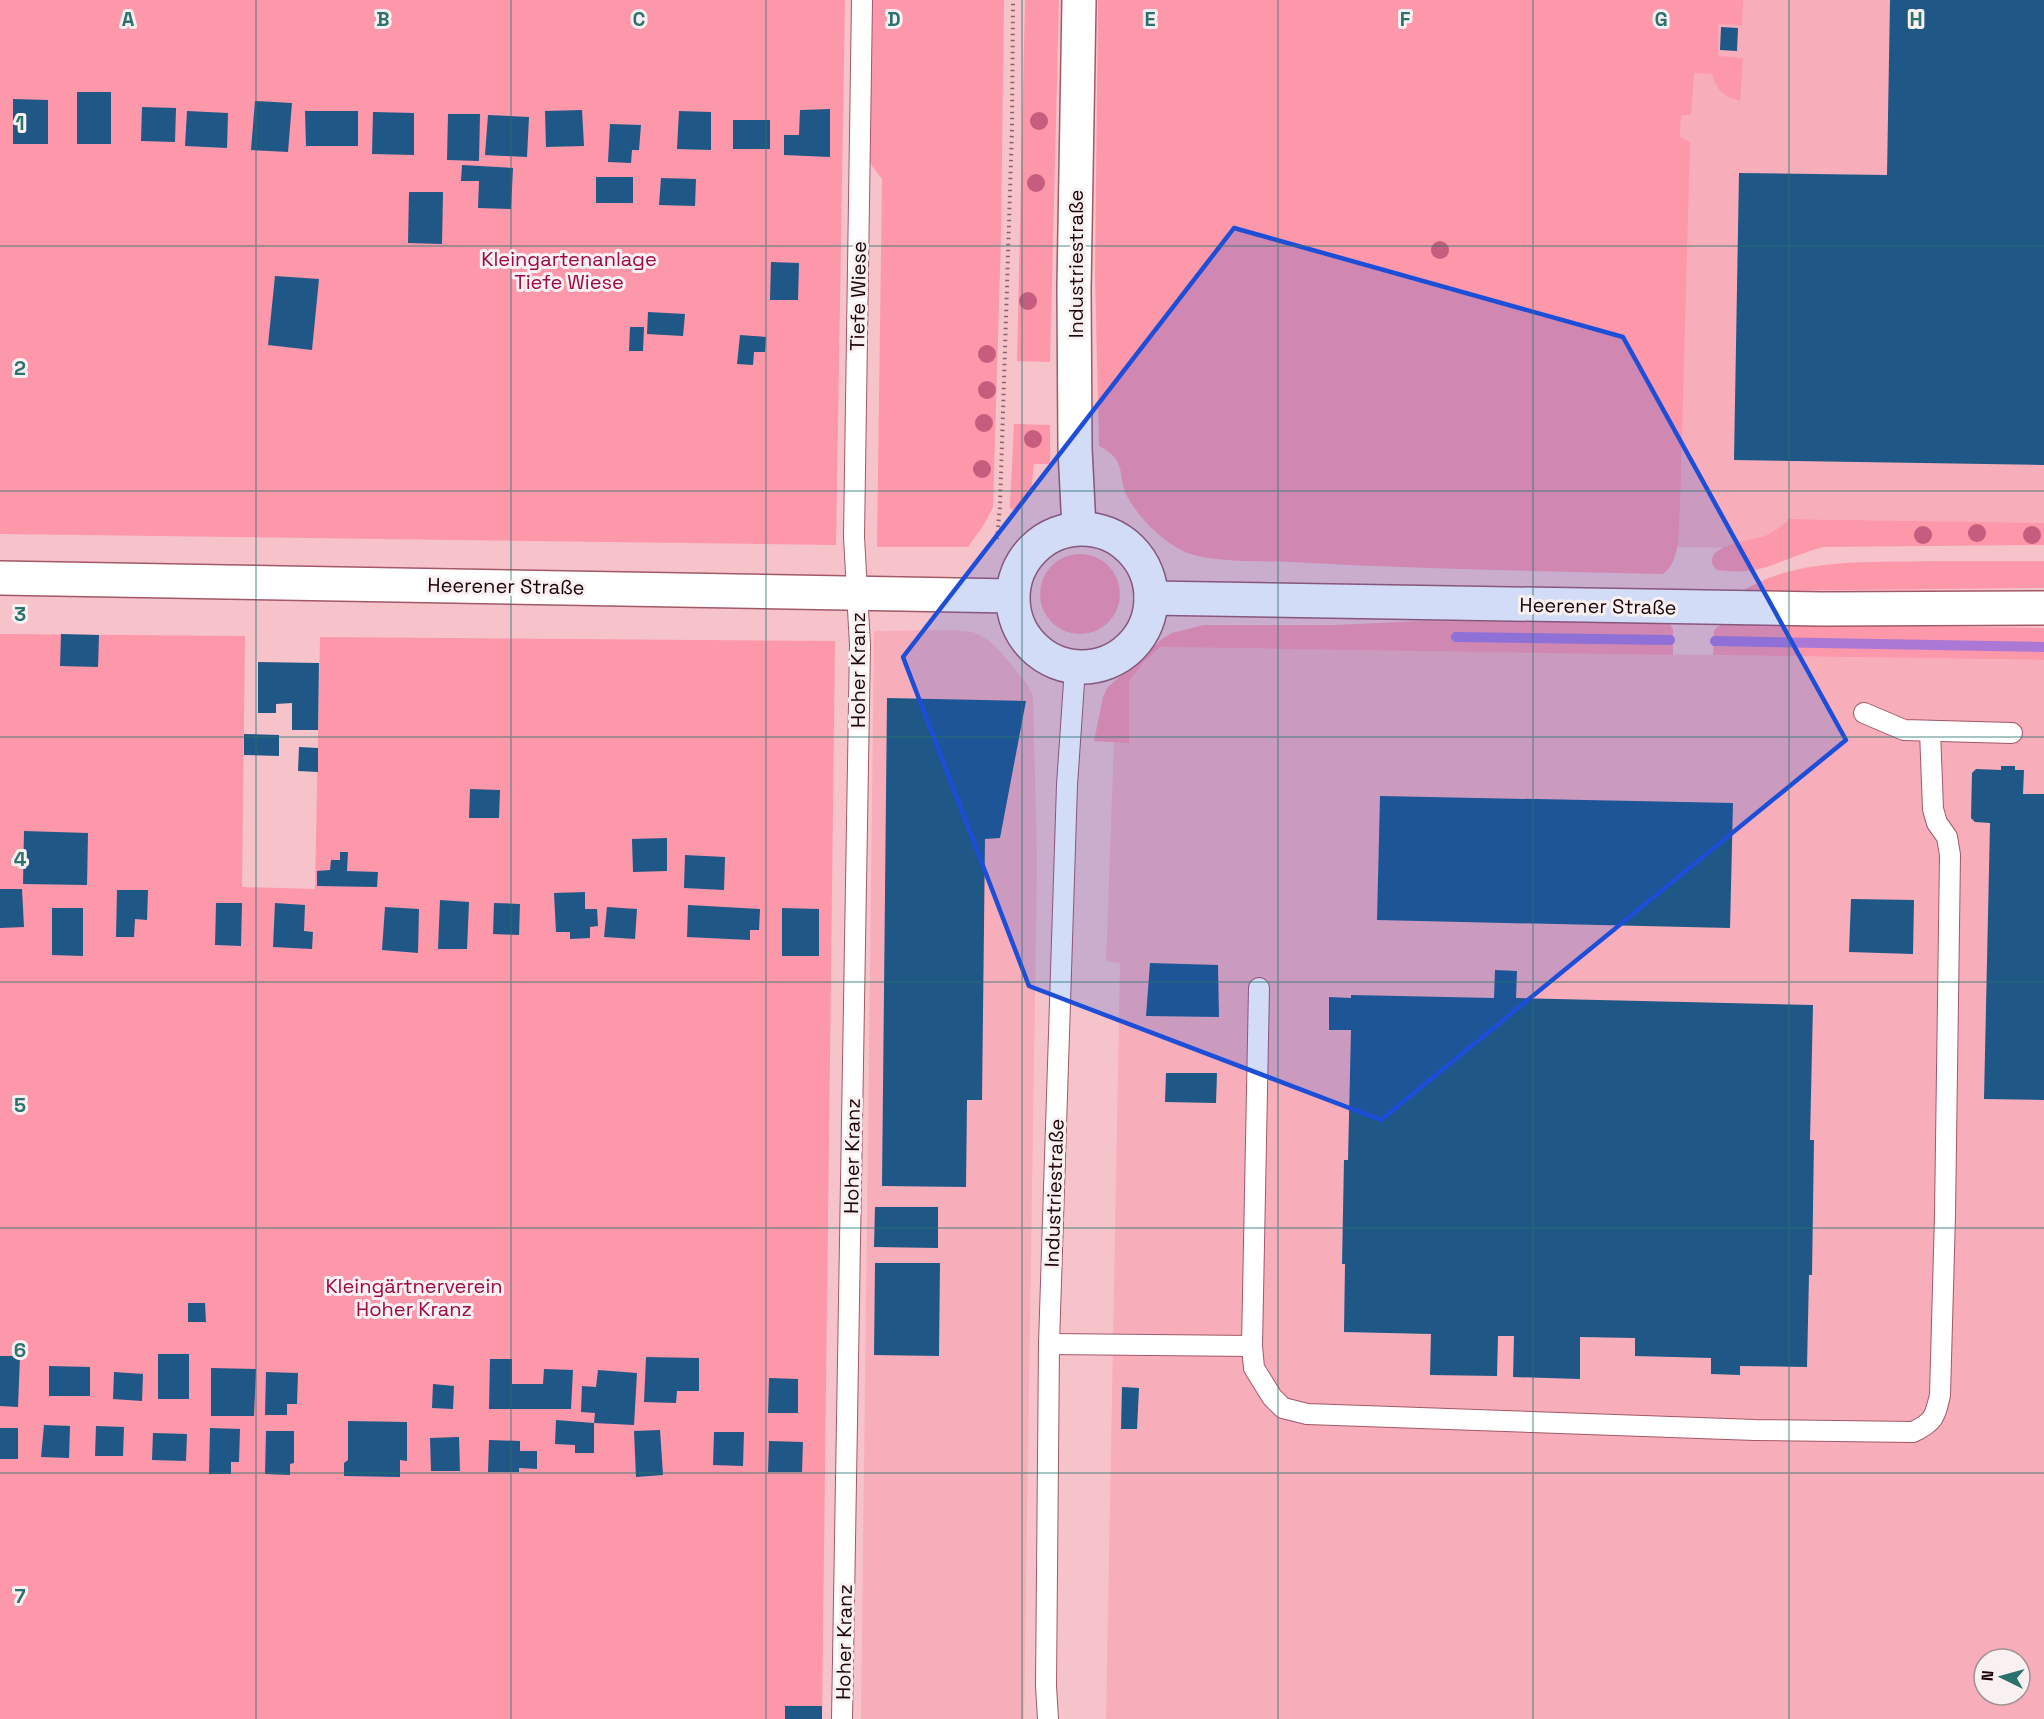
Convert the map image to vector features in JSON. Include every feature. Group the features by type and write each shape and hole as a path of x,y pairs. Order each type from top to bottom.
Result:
{"main road":[{"name":"Industriestraße","path":"1079,0 1074,288 1075,449 1079,528"},
{"path":"1079,528 1104,532 1124,542 1139,558 1149,577 1151,598 1148,620 1137,639 1122,655 1102,664 1075,668 1040,653 1025,638 1015,618 1012,596 1016,575 1026,556 1042,540 1061,531 1079,528"},
{"name":"Heerener Straße","path":"0,578 1012,596"},
{"name":"Heerener Straße","path":"1151,598 1822,609 2044,608"}],"lane":[{"name":"Tiefe Wiese","path":"858,592 854,537 862,0"},
{"name":"Hoher Kranz","path":"842,1719 853,1142 860,645 858,592"},
{"name":"Industriestraße","path":"1048,1719 1046,1686 1049,1344 1067,785 1075,668"},
{"path":"1864,713 1904,730 2012,733"},
{"path":"1259,988 1252,1346 1254,1368 1272,1397 1283,1408 1307,1413 1755,1430 1913,1432 1927,1425 1935,1417 1940,1395 1945,1215 1950,855 1947,837 1937,823 1933,809 1930,731"},
{"path":"1049,1344 1252,1346"}],"path":[{"path":"997,539 1012,140 1013,0"}],"highlighted area":[{"path":"1234,228 1623,337 1846,740 1381,1120 1029,986 903,657"}],"shaded area":[{"path":"1684,0 2044,0 2044,523 1789,519 1788,548 1669,547"},
{"path":"874,631 973,632 987,639 1027,684 1033,697 1037,862 1024,1719 861,1719"},
{"path":"1160,647 2044,660 2044,1719 1106,1719 1120,963 1106,961 1114,742 1129,742 1129,681"}],"green space":[{"name":"Kleingartenanlage Tiefe Wiese","path":"0,0 845,0 836,545 0,534"},
{"path":"871,0 1004,0 1001,237 993,507 968,547 877,547 882,179 867,155"},
{"path":"1025,0 1059,0 1050,362 1017,361"},
{"path":"1098,0 1743,0 1742,25 1718,24 1718,56 1743,58 1740,101 1722,92 1716,85 1712,74 1694,73 1691,114 1681,116 1680,137 1690,142 1679,533 1673,561 1663,574 1236,561 1206,558 1183,551 1152,529 1128,498 1118,463 1114,457 1099,446 1095,276"},
{"path":"1014,424 1050,425 1050,464 1034,464 1031,492 1023,506 1012,510 1010,507"},
{"path":"1789,519 2044,523 2044,545 1823,547 1754,570 1716,570 1712,564 1713,556 1718,551 1734,544 1765,536 1778,529"},
{"path":"1080,554 1095,557 1108,566 1117,579 1120,594 1117,609 1108,622 1095,631 1080,634 1065,631 1052,622 1043,609 1040,594 1043,579 1052,566 1065,557"},
{"path":"2044,561 2044,588 1742,591 1786,572 1810,567 1858,562"},
{"path":"1421,621 1668,622 1673,629 1673,655 1160,647 1129,681 1129,743 1094,741 1107,688 1162,639 1172,633 1204,625 1335,625"},
{"path":"1720,625 2044,628 2044,660 1713,655 1714,630"},
{"name":"Kleingärtnerverein Hoher Kranz","path":"0,634 245,636 242,887 315,889 320,637 835,641 822,1719 0,1719"}],"building":[{"path":"1890,0 2044,0 2044,465 1734,460 1739,173 1887,175"},
{"path":"1721,27 1738,28 1737,51 1720,50"},
{"path":"77,92 111,92 111,144 77,144"},
{"path":"13,99 48,100 48,144 13,144"},
{"path":"255,101 292,103 288,152 251,150"},
{"path":"142,107 176,108 175,142 141,141"},
{"path":"830,109 830,157 784,155 784,135 799,135 800,110"},
{"path":"582,110 584,146 546,147 545,111"},
{"path":"187,111 228,113 227,148 185,146"},
{"path":"305,111 358,111 358,146 306,146"},
{"path":"679,111 711,112 711,150 677,149"},
{"path":"373,112 414,113 414,155 372,154"},
{"path":"448,114 480,114 479,161 447,160"},
{"path":"488,115 529,117 527,157 485,155"},
{"path":"733,120 770,120 770,149 733,149"},
{"path":"610,124 641,125 639,150 632,150 631,163 608,162"},
{"path":"462,165 513,168 511,209 478,208 479,181 461,181"},
{"path":"596,177 633,177 633,203 596,203"},
{"path":"661,178 696,179 695,206 659,205"},
{"path":"409,192 443,192 442,244 408,243"},
{"path":"771,262 799,263 798,300 770,300"},
{"path":"275,276 319,279 312,350 268,345"},
{"path":"648,312 685,314 683,336 647,334"},
{"path":"630,327 644,327 643,351 629,351"},
{"path":"740,335 766,337 765,352 754,352 753,365 737,364"},
{"path":"61,634 99,635 98,667 60,666"},
{"path":"258,662 319,663 318,730 292,730 292,703 276,704 276,713 258,713"},
{"path":"887,698 1026,701 1000,838 985,839 982,1100 967,1100 966,1187 882,1186"},
{"path":"244,734 279,735 279,756 244,755"},
{"path":"299,747 318,748 318,772 298,771"},
{"path":"2001,766 2015,766 2015,770 2024,770 2023,794 2044,794 2044,1100 1984,1099 1990,823 1975,822 1971,818 1972,773 1976,769 2001,770"},
{"path":"470,789 500,790 499,818 469,818"},
{"path":"1380,796 1733,803 1730,928 1377,920"},
{"path":"24,831 88,833 87,885 23,884"},
{"path":"667,838 667,871 633,872 632,839"},
{"path":"340,852 348,852 347,871 378,872 377,887 317,886 317,871 330,870 331,860 340,860"},
{"path":"685,855 725,857 724,890 684,888"},
{"path":"0,889 22,889 24,927 0,928"},
{"path":"117,890 148,890 147,920 135,919 134,937 116,937"},
{"path":"585,892 585,909 597,909 598,926 590,927 590,938 570,939 570,932 556,932 554,893"},
{"path":"1851,899 1914,900 1913,954 1849,952"},
{"path":"440,900 469,902 467,949 438,949"},
{"path":"216,903 242,903 241,946 215,945"},
{"path":"275,903 305,905 304,931 313,932 312,949 273,947"},
{"path":"494,903 520,904 519,935 493,934"},
{"path":"688,905 760,909 759,930 750,930 750,940 687,937"},
{"path":"385,907 419,909 418,953 382,950"},
{"path":"607,907 637,909 635,939 604,937"},
{"path":"52,908 83,908 83,956 52,955"},
{"path":"782,908 819,909 819,956 782,956"},
{"path":"1150,963 1218,965 1219,1017 1146,1016"},
{"path":"1495,970 1517,971 1516,998 1813,1005 1810,1140 1814,1140 1812,1275 1809,1275 1807,1367 1740,1366 1740,1375 1711,1374 1711,1358 1635,1356 1635,1338 1580,1337 1580,1379 1513,1377 1514,1336 1498,1336 1497,1376 1430,1375 1431,1334 1344,1332 1345,1264 1342,1264 1344,1160 1348,1160 1351,1030 1329,1030 1329,997 1351,998 1351,995 1494,998"},
{"path":"1166,1073 1217,1073 1216,1103 1165,1102"},
{"path":"875,1207 938,1207 938,1248 874,1247"},
{"path":"875,1263 940,1263 939,1356 874,1355"},
{"path":"188,1303 205,1303 206,1322 188,1322"},
{"path":"158,1354 189,1354 189,1399 158,1399"},
{"path":"0,1356 20,1356 18,1407 0,1406"},
{"path":"646,1357 699,1358 699,1391 677,1391 676,1403 644,1402"},
{"path":"490,1359 512,1359 512,1384 543,1384 544,1369 573,1370 571,1409 489,1409"},
{"path":"49,1366 90,1367 90,1396 49,1396"},
{"path":"211,1368 256,1369 254,1416 211,1416"},
{"path":"598,1370 637,1373 634,1425 594,1423 595,1413 581,1412 582,1386 596,1387"},
{"path":"114,1372 143,1374 142,1401 113,1399"},
{"path":"266,1372 298,1373 297,1404 287,1404 287,1415 265,1415"},
{"path":"769,1378 798,1379 798,1413 768,1413"},
{"path":"433,1384 454,1386 453,1409 432,1408"},
{"path":"1122,1387 1139,1388 1137,1429 1121,1429"},
{"path":"556,1420 594,1423 594,1453 575,1453 575,1445 555,1444"},
{"path":"348,1421 407,1422 407,1461 400,1460 400,1477 344,1476 344,1463 348,1460"},
{"path":"44,1425 70,1426 69,1458 41,1457"},
{"path":"96,1426 124,1427 123,1456 95,1456"},
{"path":"0,1428 18,1428 18,1459 0,1459"},
{"path":"210,1428 240,1429 239,1462 231,1462 231,1474 209,1474"},
{"path":"660,1430 663,1475 636,1477 634,1431"},
{"path":"266,1431 294,1431 294,1463 290,1464 290,1475 265,1474"},
{"path":"714,1432 744,1432 743,1466 713,1465"},
{"path":"153,1433 187,1434 186,1461 152,1460"},
{"path":"459,1437 460,1471 431,1471 430,1438"},
{"path":"489,1440 520,1441 520,1451 537,1451 537,1469 519,1468 519,1472 488,1472"},
{"path":"769,1441 803,1442 802,1472 768,1472"},
{"path":"785,1706 822,1706 822,1719 785,1719"}],"waterway":[{"path":"1456,637 1670,640"},
{"path":"1715,641 2044,647"}]}
